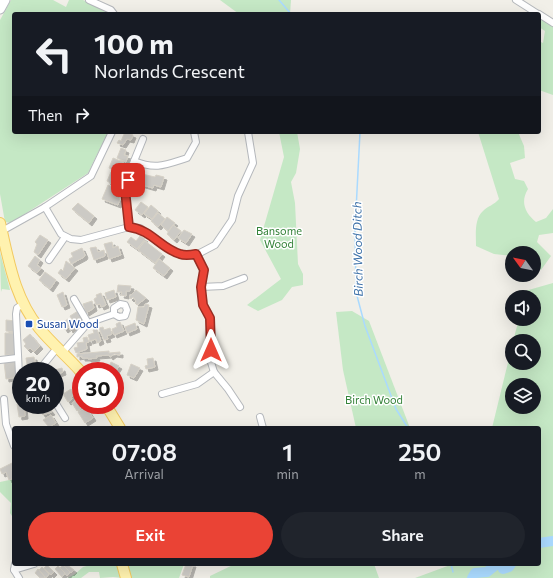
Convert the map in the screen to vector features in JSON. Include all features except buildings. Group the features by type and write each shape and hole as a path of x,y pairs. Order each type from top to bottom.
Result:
{"main road":[{"path":"0,9 5,0"},
{"path":"1,227 10,270 23,304 39,328 72,363"},
{"path":"111,414 119,426"},
{"path":"122,566 123,577"}],"street":[{"path":"89,0 112,12"},
{"path":"516,0 536,12"},
{"path":"541,15 553,23"},
{"path":"1,227 45,207 91,176 111,134"},
{"path":"134,161 147,166 162,166 187,158 196,142 194,134"},
{"path":"45,207 58,229 65,237 81,240 129,227 140,228 169,249 182,255 196,254 215,245 232,220 238,196 253,163 248,134"},
{"path":"129,227 125,190 134,161 143,140"},
{"path":"49,260 65,237"},
{"path":"196,254 204,270 201,287 203,305 210,318 212,342 210,359 214,372 240,407"},
{"path":"201,287 223,286 244,278"},
{"path":"74,299 88,323"},
{"path":"18,362 16,314 17,308 23,304"},
{"path":"46,362 88,323 114,314"},
{"path":"0,360 17,358"},
{"path":"162,394 197,384 214,372"},
{"path":"4,399 6,424 12,440"},
{"path":"62,414 65,418"},
{"path":"260,417 262,426"},
{"path":"15,567 19,578"}],"green space":[{"path":"11,0 53,0 66,7 69,0 83,0 106,12 12,12 12,134 107,134 88,173 11,223 5,222 0,194 0,20"},
{"path":"220,0 291,0 290,12 236,12"},
{"path":"541,19 553,25 553,95 541,91 541,42 543,43 545,31 541,28"},
{"name":"Bansome Wood","path":"279,134 297,134 300,149 296,173 291,182 295,203 298,264 303,274 303,285 292,287 282,300 258,311 247,305 281,279 260,240 284,157"},
{"path":"479,134 519,134 524,146 525,158 510,163 515,179 524,181 528,189 524,198 524,203 529,215 536,222 546,218 553,209 553,233 539,235 537,242 541,246 505,246 505,255 494,254 476,246 476,227 478,218 483,211 499,199"},
{"path":"541,246 551,256 541,270"},
{"path":"0,252 10,290 2,289 1,292"},
{"path":"553,283 553,578 415,578 448,566 541,566 541,426 492,426 506,370 541,370 541,334 515,334 517,326 541,326 541,290 528,290"},
{"name":"Birch Wood","path":"352,311 369,321 409,426 356,426 343,370 336,312"},
{"path":"12,479 12,516 10,513 11,503 0,492 0,482"},
{"path":"120,566 123,578 100,578 99,572 89,572 81,578 68,578 83,567"},
{"path":"125,566 183,566 179,578 128,578"},
{"path":"231,566 375,566 379,578 210,578 210,576"}],"waterway":[{"name":"Birch Wood Ditch","path":"279,0 289,12"},
{"name":"Birch Wood Ditch","path":"360,134 355,230 356,292 365,326 396,409 407,426"},
{"path":"541,543 553,541"},
{"name":"Birch Wood Ditch","path":"452,566 453,572"},
{"path":"472,578 475,573 487,572 494,566"},
{"path":"502,566 503,569 510,566"}],"place":[{"name":"Susan Wood","path":"29,324"}],"route":[{"path":"128,180 125,190 129,227 140,228 169,249 182,255 196,254 204,270 201,287 203,305 210,318 212,342 211,350"}]}
